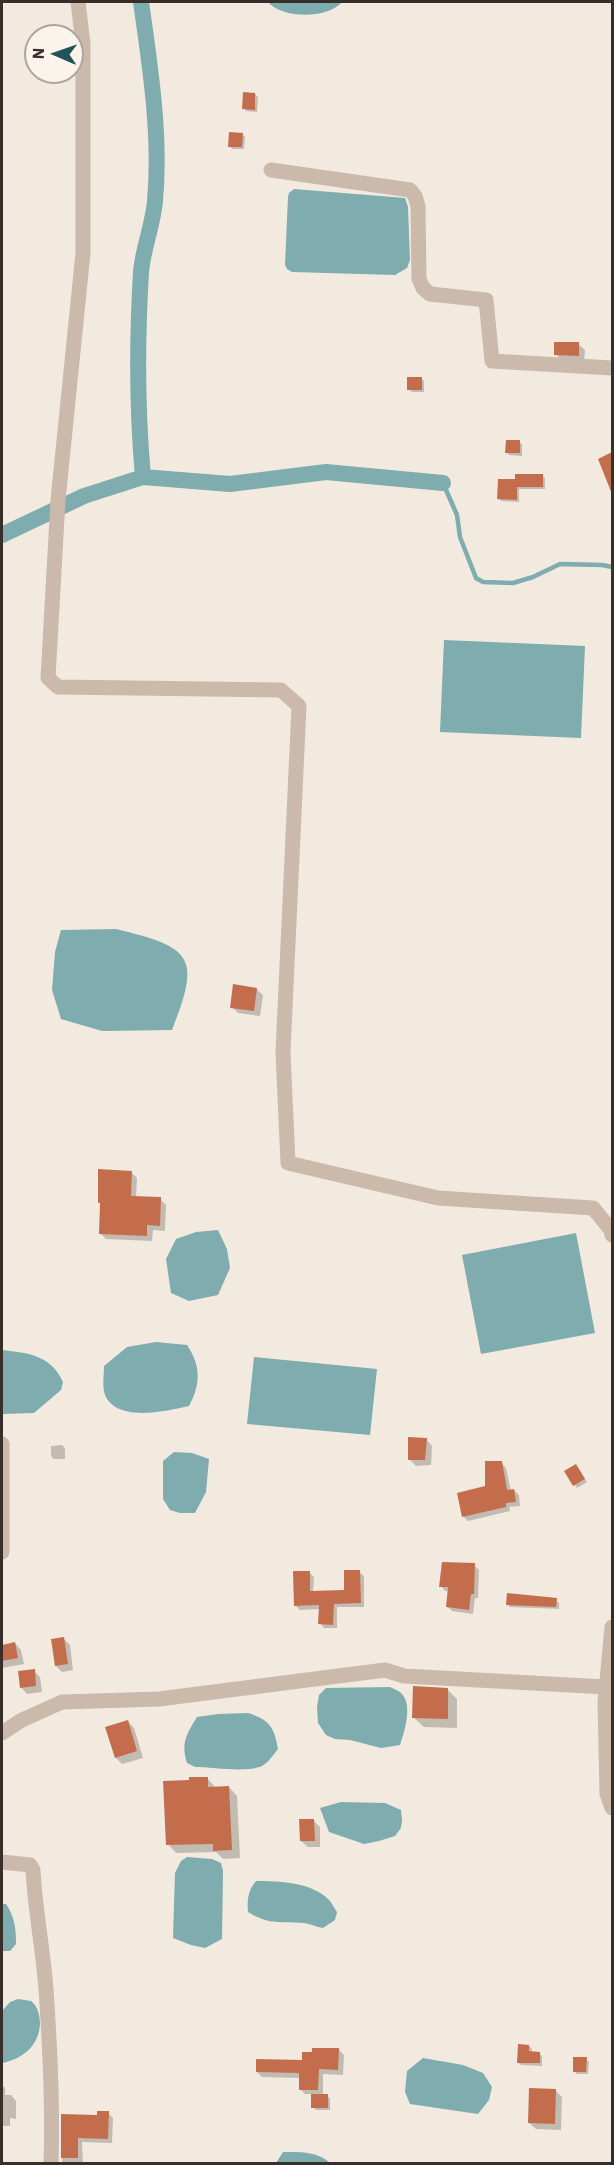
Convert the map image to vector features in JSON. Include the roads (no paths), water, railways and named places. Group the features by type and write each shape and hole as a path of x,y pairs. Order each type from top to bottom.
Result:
{"street":[{"path":"78,2 83,44 83,253 58,500 48,678 58,687 281,690 299,706 283,1052 288,1163 438,1198 593,1208 611,1230 612,1235"},
{"path":"271,170 410,190 416,196 418,206 419,279 423,288 430,294 486,300 492,361 612,368"},
{"path":"2,1444 2,1552"},
{"path":"612,1626 606,1687 607,1794 612,1808"},
{"path":"2,1733 22,1720 62,1702 159,1699 385,1670 404,1676 606,1687"},
{"path":"2,1862 30,1865 33,1870 35,1912 46,1998 53,2105 51,2163"}],"water":[{"path":"268,2 342,2 326,12 305,15 284,12"},
{"path":"294,189 405,198 408,207 410,260 407,268 395,275 292,272 287,269 285,265 288,197"},
{"path":"444,640 585,646 581,738 440,732"},
{"path":"116,929 161,942 175,949 183,959 187,970 186,986 172,1030 102,1031 61,1019 52,990 55,952 61,930"},
{"path":"218,1230 227,1249 230,1268 218,1295 189,1301 171,1293 166,1259 176,1239 196,1232"},
{"path":"576,1233 595,1333 481,1354 462,1255"},
{"path":"156,1342 187,1345 192,1353 198,1375 196,1390 189,1406 143,1413 120,1409 111,1404 104,1392 104,1366 127,1347"},
{"path":"2,1350 30,1354 45,1361 58,1373 63,1382 61,1390 34,1413 2,1414"},
{"path":"254,1357 377,1369 370,1435 247,1424"},
{"path":"174,1452 192,1453 209,1459 206,1492 195,1513 170,1510 163,1499 163,1461"},
{"path":"390,1687 401,1693 407,1705 407,1720 400,1745 381,1748 350,1740 335,1739 326,1735 318,1723 319,1695 326,1688"},
{"path":"248,1713 261,1718 270,1725 275,1735 278,1749 262,1766 239,1769 195,1767 187,1763 184,1750 186,1739 197,1717"},
{"path":"341,1802 385,1803 401,1810 401,1828 395,1836 364,1844 329,1832 320,1808"},
{"path":"187,1857 212,1859 221,1863 223,1871 222,1939 205,1948 173,1938 175,1873 181,1861"},
{"path":"256,1881 284,1882 314,1889 329,1900 337,1912 335,1920 323,1928 304,1923 264,1920 257,1917 248,1912 248,1899"},
{"path":"2,1904 6,1904 11,1914 16,1933 16,1944 10,1951 2,1951"},
{"path":"18,1999 31,2001 38,2010 40,2022 37,2038 29,2050 17,2058 2,2063 2,2011 10,2002"},
{"path":"423,2058 463,2065 483,2073 492,2087 489,2100 478,2114 410,2104 405,2092 407,2071"},
{"path":"283,2152 314,2154 330,2163 276,2163"}],"waterway":[{"path":"141,2 154,101 157,151 155,201 141,272 138,349 143,477"},
{"path":"2,535 84,496 143,477 230,484 326,472 443,483"},
{"path":"443,483 457,515 460,537 476,578 483,582 513,583 533,577 560,564 612,567"}]}
